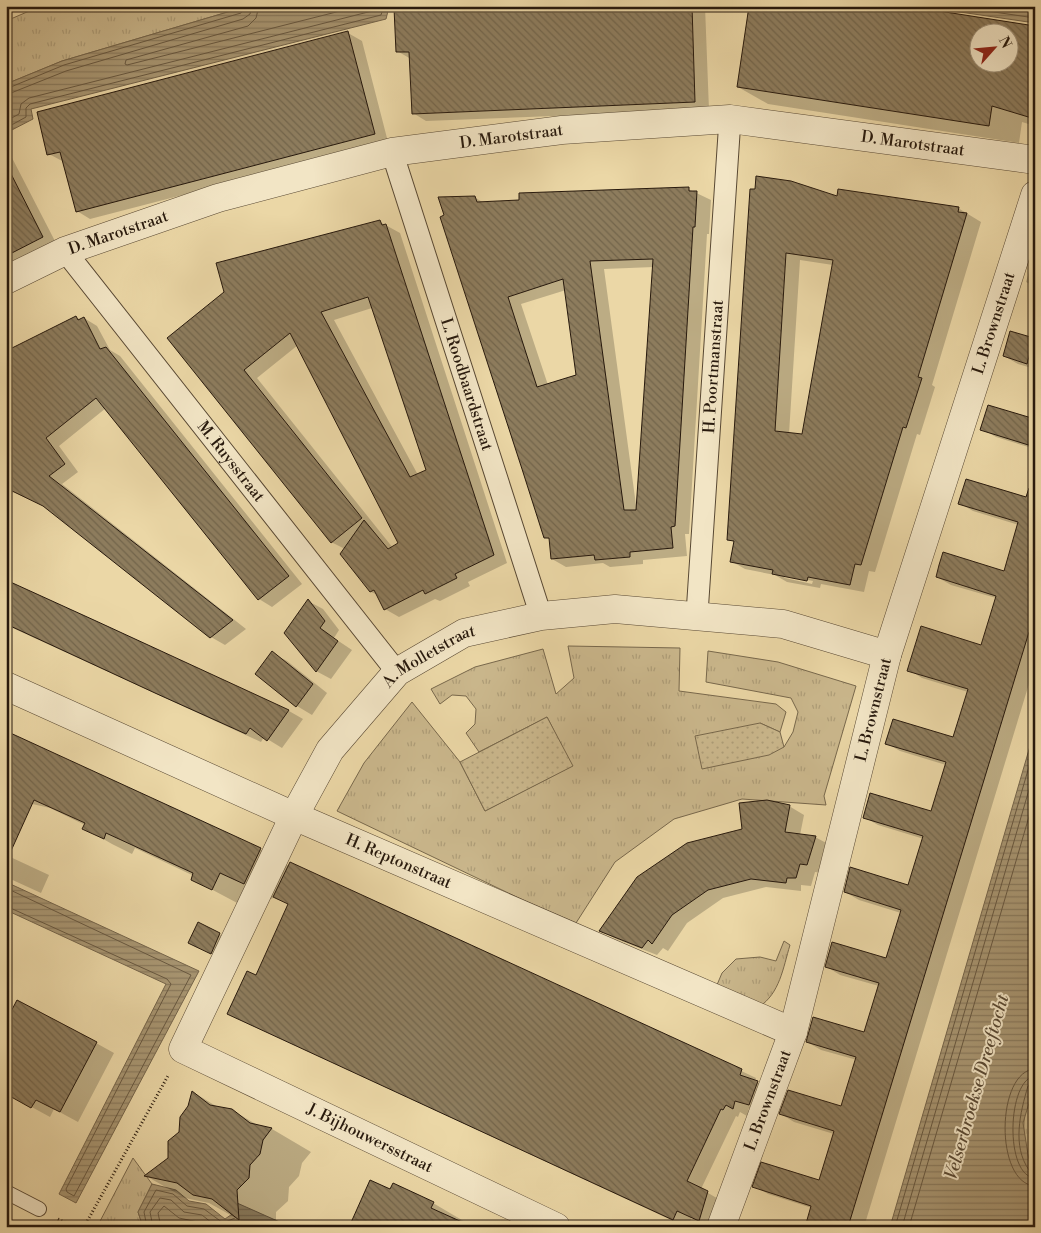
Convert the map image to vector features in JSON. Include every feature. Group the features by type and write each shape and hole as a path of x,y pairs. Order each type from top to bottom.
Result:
{"street":[{"name":"D. Marotstraat","path":"6,280 65,251 218,198 392,152 562,130 730,119 1035,160"},
{"name":"H. Poortmanstraat","path":"697,614 730,119"},
{"name":"L. Roodbaardstraat","path":"392,152 541,616"},
{"name":"L. Brownstraat","path":"721,1227 793,1032 887,655 1035,195"},
{"name":"M. Ruysstraat","path":"65,251 397,672"},
{"name":"A. Molletstraat","path":"184,1049 294,816 330,750 397,672 464,633 541,616 615,609 697,614 783,624 887,655"},
{"name":"H. Reptonstraat","path":"6,686 294,816 793,1032"},
{"name":"J. Bijhouwersstraat","path":"184,1049 556,1227"}],"lane":[{"path":"6,1192 39,1209"}],"path":[{"path":"84,1227 184,1049"}],"green space":[{"path":"41,6 248,6 62,61 6,84 6,21"},
{"path":"568,646 680,648 679,691 776,704 786,712 780,732 760,723 784,747 793,732 798,712 791,698 706,682 708,651 778,662 856,686 824,796 826,805 742,799 674,819 615,862 576,923 525,901 337,811 364,763 412,702 460,762 485,811 572,766 547,717 479,752 466,733 475,724 476,709 466,696 452,695 440,704 431,689 475,667 543,649 556,694 574,678"},
{"path":"547,717 573,766 485,811 460,762"},
{"path":"760,723 780,732 784,747 769,755 702,769 695,736"},
{"path":"784,941 790,945 780,979 772,995 759,1007 714,992 722,973 736,959 760,957 776,961"},
{"path":"1035,1083 1035,1170 1026,1150 1024,1127 1027,1104"},
{"path":"133,1158 152,1184 138,1212 143,1227 97,1227"}],"water":[{"path":"248,6 400,6 389,7 386,19 31,109 33,119 6,133 6,84 62,61"},
{"path":"919,6 1035,6 1035,23"},
{"name":"Velserbroekse Dreeftocht","path":"1035,729 1035,1083 1023,1123 1029,1161 1035,1170 1035,1227 890,1227"},
{"path":"6,882 199,971 76,1203 59,1194 166,984 6,910"},
{"path":"152,1184 176,1190 189,1201 206,1204 225,1219 238,1210 237,1203 291,1227 143,1227 138,1212"}],"building":[{"path":"430,6 692,6 695,102 412,114 409,52 396,52 394,8"},
{"path":"749,6 907,6 1009,22 968,22 968,72 1018,72 1018,23 1035,26 1035,119 992,106 989,126 737,87"},
{"path":"348,31 375,134 76,212 60,152 47,155 37,112"},
{"path":"6,164 43,237 6,256"},
{"path":"756,176 791,181 837,196 838,189 959,207 958,212 967,213 918,377 922,378 906,428 903,427 861,565 855,564 850,585 808,577 807,581 772,574 773,570 730,562 734,541 727,540 750,189 755,189","holes":["786,253 833,260 802,434 775,431"]},
{"path":"689,187 689,191 697,191 695,227 693,227 675,526 671,527 673,548 630,552 630,557 595,560 594,555 551,559 549,538 544,538 440,217 444,215 438,197 475,196 477,202 519,200 519,193","holes":["653,259 636,510 624,510 590,261","563,279 576,375 537,387 508,297"]},
{"path":"380,220 382,225 386,224 494,555 455,574 457,578 425,594 423,590 384,610 374,590 370,592 340,554 364,520 388,549 398,543 290,333 244,370 362,518 331,543 167,338 224,292 216,263","holes":["368,297 426,470 410,477 321,312"]},
{"path":"76,316 78,320 84,317 100,349 106,347 289,576 258,600 96,398 46,438 65,464 49,476 233,620 210,638 43,506 6,488 6,351"},
{"path":"1010,331 1034,338 1027,364 1003,356"},
{"path":"988,405 1035,419 1035,447 980,430"},
{"path":"966,479 1026,497 1029,488 1035,489 1035,634 1029,632 848,1227 805,1227 811,1206 752,1187 761,1162 819,1180 834,1131 779,1114 788,1090 841,1106 856,1057 806,1042 813,1017 864,1032 879,983 825,967 832,942 886,958 901,910 844,892 850,867 908,885 923,836 863,818 870,793 931,811 946,762 885,744 893,719 953,737 968,689 907,671 921,626 981,645 996,596 936,577 943,552 1004,571 1018,522 958,504"},
{"path":"6,580 289,710 267,741 250,728 246,734 155,693 6,624"},
{"path":"308,599 325,621 320,628 338,641 316,672 284,633"},
{"path":"272,651 313,684 296,707 255,674"},
{"path":"6,731 261,848 244,884 220,873 212,890 191,880 193,873 106,833 104,839 82,829 85,823 34,800 6,862"},
{"path":"767,800 790,805 785,832 816,836 807,865 800,864 796,878 787,878 786,883 751,879 708,890 672,915 652,944 648,940 642,948 599,931 637,877 687,843 742,829 739,803"},
{"path":"290,862 742,1069 740,1075 758,1081 749,1105 735,1101 733,1109 726,1105 723,1110 721,1109 687,1181 708,1191 699,1221 677,1211 673,1220 227,1014 247,971 256,975 288,904 273,897"},
{"path":"198,922 220,933 211,954 188,943"},
{"path":"17,1000 97,1042 60,1112 36,1100 31,1108 6,1094 6,1021"},
{"path":"192,1091 210,1105 232,1109 250,1123 272,1128 263,1140 260,1154 250,1165 249,1178 237,1190 239,1220 212,1199 193,1195 177,1183 144,1176 168,1158 168,1141 179,1132 180,1117 188,1106"},
{"path":"370,1180 390,1189 393,1183 434,1202 431,1208 473,1227 349,1227"}]}
